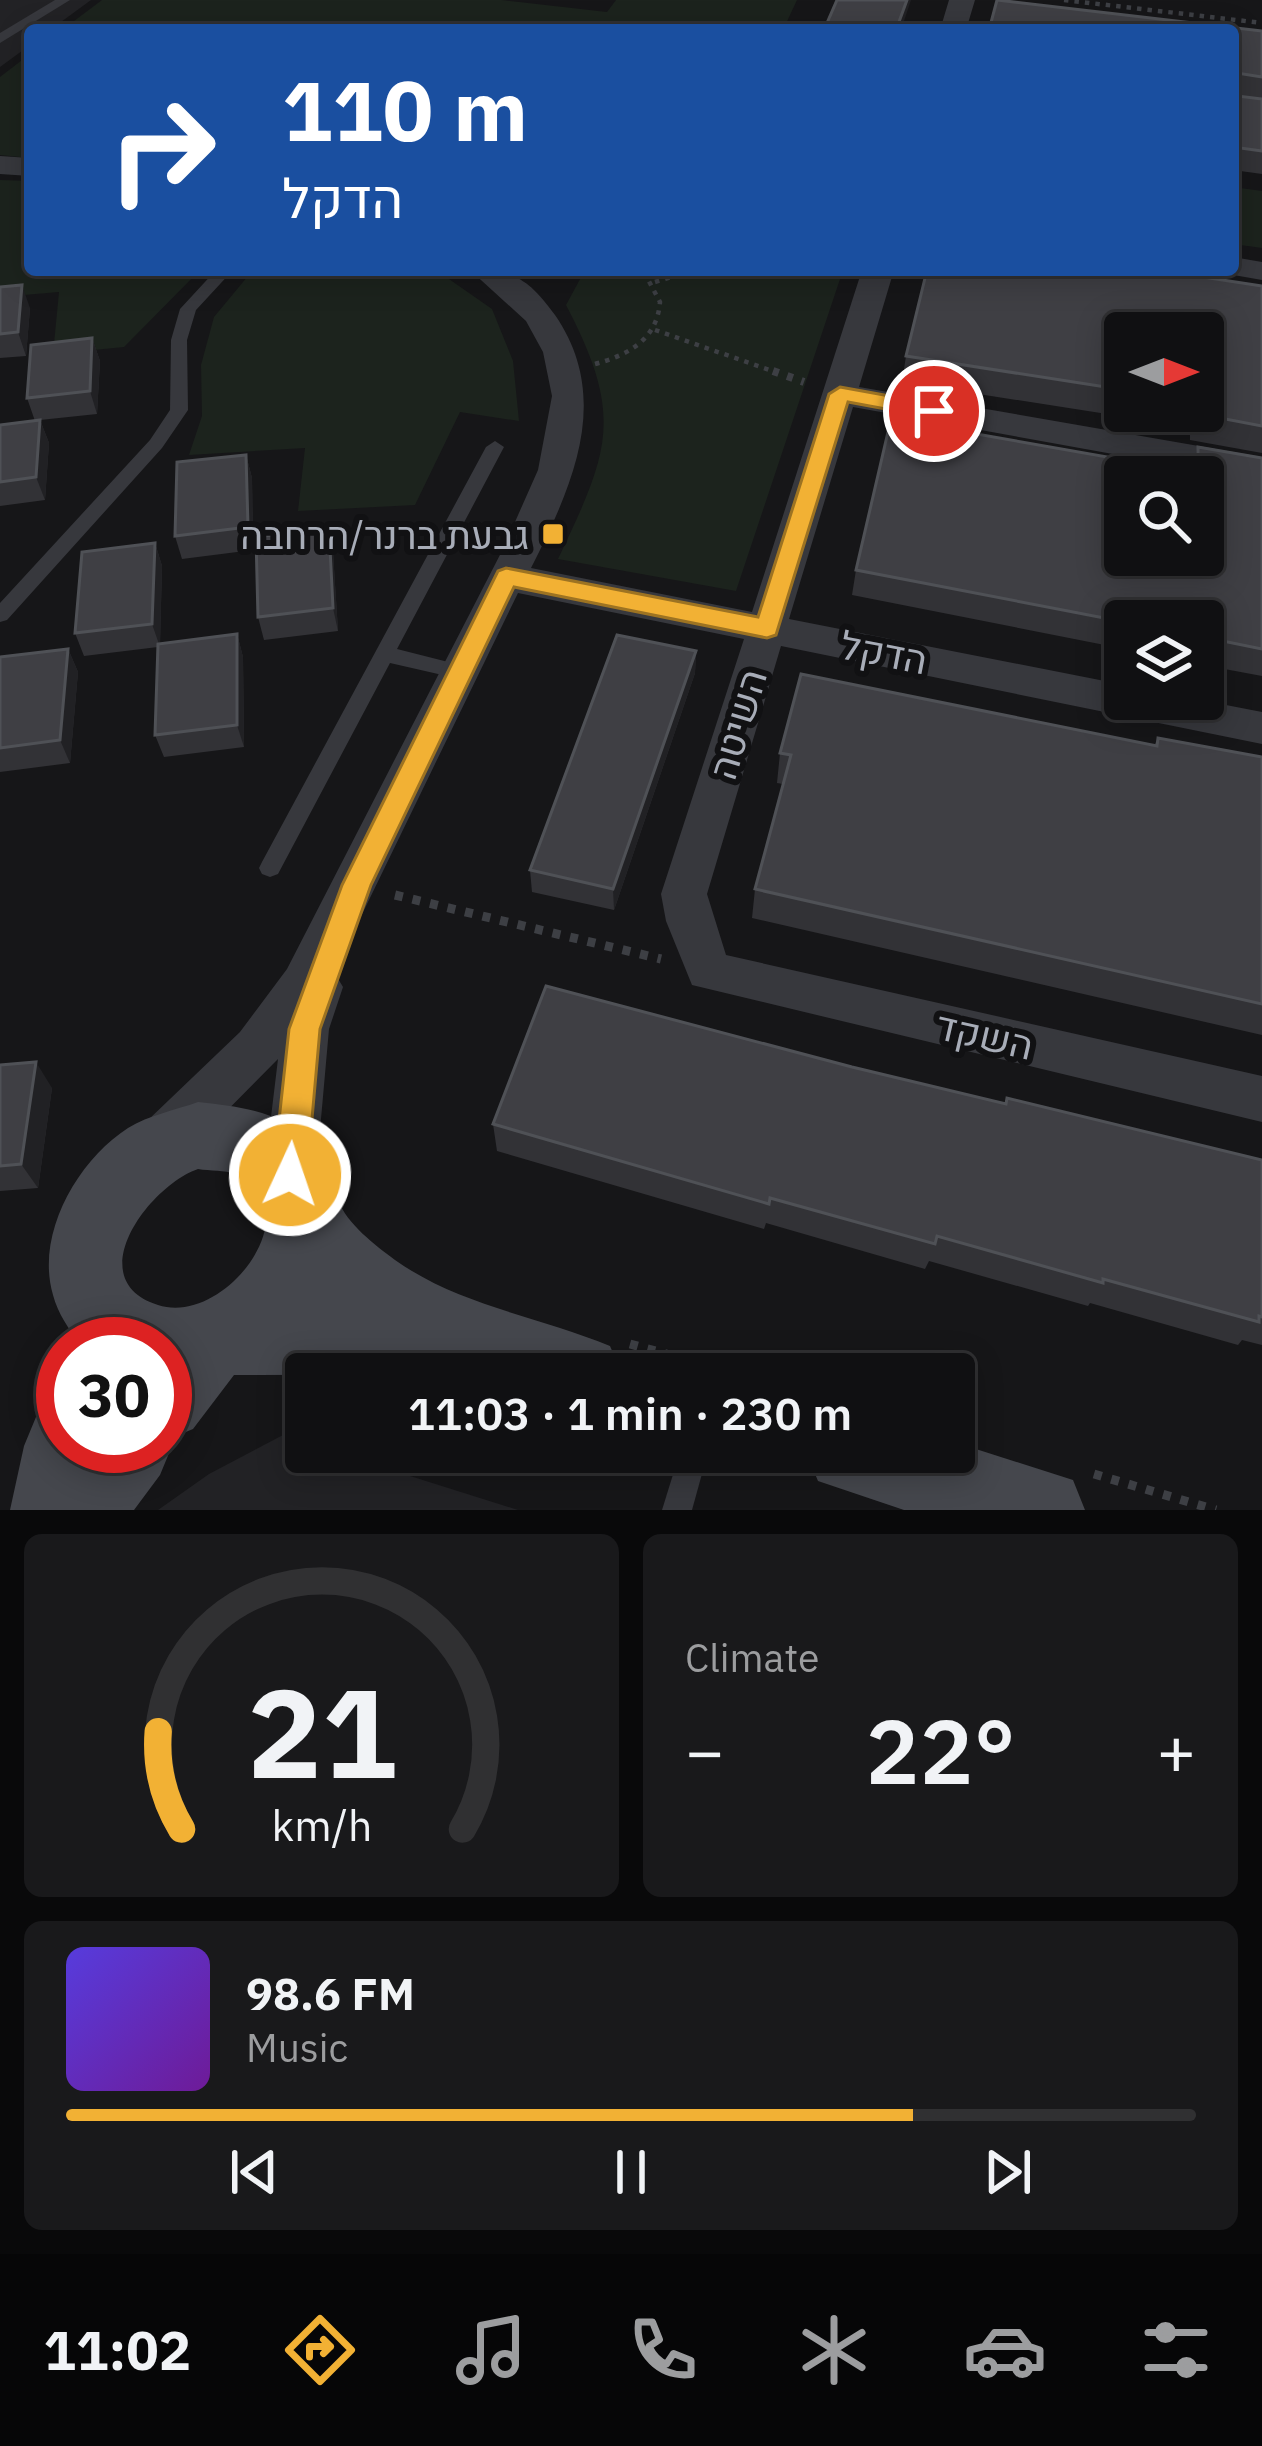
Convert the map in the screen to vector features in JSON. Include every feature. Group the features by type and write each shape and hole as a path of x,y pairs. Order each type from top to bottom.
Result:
{"street":[{"path":"81,1317 89,1227 104,1196 127,1170 226,1088 269,1039 356,885 561,457 569,418 560,348 542,316 496,276"},
{"name":"השיטה","path":"709,971 684,894 876,276"},
{"path":"840,394 1262,469"},
{"name":"הדקל","path":"506,577 1262,728"},
{"path":"192,1350 254,1319 284,1284 302,1243 297,1195 304,1029 356,885"},
{"name":"השקד","path":"709,971 1262,1099"},
{"path":"127,1170 154,1151 185,1139 216,1136 245,1141 271,1154 341,1265 425,1322 508,1353"},
{"path":"84,1258 90,1292 105,1317"},
{"path":"192,1354 484,1346"},
{"path":"52,1510 60,1473"},
{"path":"83,1510 110,1473"},
{"path":"918,1473 1043,1510"}],"lane":[{"path":"26,24 64,0"},
{"path":"0,616 156,444 179,410 179,340 188,309 219,276"},
{"path":"270,868 495,447"},
{"path":"385,654 460,672"},
{"path":"676,1510 687,1473"}],"path":[{"path":"1064,0 1262,23"},
{"path":"564,370 606,362 656,330 663,303 649,276"},
{"path":"655,282 675,276"},
{"path":"656,330 840,394"},
{"path":"356,885 709,971"}],"shaded area":[{"path":"0,0 91,0 58,24 24,24 24,49 0,67"},
{"path":"102,0 501,0 607,12 616,0 797,0 786,24 70,24"},
{"path":"24,59 24,157 0,155 0,77"},
{"path":"0,180 24,181 24,276 194,276 124,347 53,354 59,292 0,297"},
{"path":"1239,188 1262,191 1262,248 1239,245"},
{"path":"248,276 445,276 492,309 513,361 519,421 460,412 415,505 298,511 305,448 189,455 202,416 201,365 214,317"},
{"path":"582,276 841,276 736,591 558,559 589,489 603,433 597,376 566,305"},
{"path":"283,1435 285,1473 401,1473 518,1510 158,1510 209,1474"}],"building":[{"path":"837,0 907,0 898,24 827,24"},
{"path":"997,0 1202,24 991,24"},
{"path":"1239,28 1262,31 1262,77 1239,73"},
{"path":"1239,96 1262,99 1262,151 1239,148"},
{"path":"926,276 1196,276 1262,286 1262,426 1224,419 1224,312 1104,312 1104,387 906,356"},
{"path":"22,285 18,332 0,334 0,287"},
{"path":"92,338 90,391 27,398 31,345"},
{"path":"891,419 1104,456 1104,576 1224,576 1224,456 1198,456 1198,447 1262,458 1262,649 1224,641 1224,600 1104,600 1104,618 856,570"},
{"path":"40,420 36,477 0,482 0,425"},
{"path":"246,455 248,527 175,536 177,462"},
{"path":"329,528 333,608 258,617 256,537"},
{"path":"155,543 152,624 75,633 82,552"},
{"path":"237,634 237,725 155,735 158,644"},
{"path":"617,635 696,651 613,889 530,870"},
{"path":"68,649 60,740 0,748 0,657"},
{"path":"801,674 1157,746 1158,738 1262,757 1262,1004 755,889 791,755 780,753"},
{"path":"546,986 852,1067 1006,1104 1007,1098 1262,1160 1262,1317 1259,1322 937,1236 935,1244 770,1198 769,1204 493,1124"},
{"path":"36,1062 21,1164 0,1166 0,1065"}],"place":[{"name":"גבעת ברנר/הרחבה","path":"553,534"}],"route":[{"path":"290,1175 304,1029 356,885 506,577 767,628 840,394 934,411"}]}
